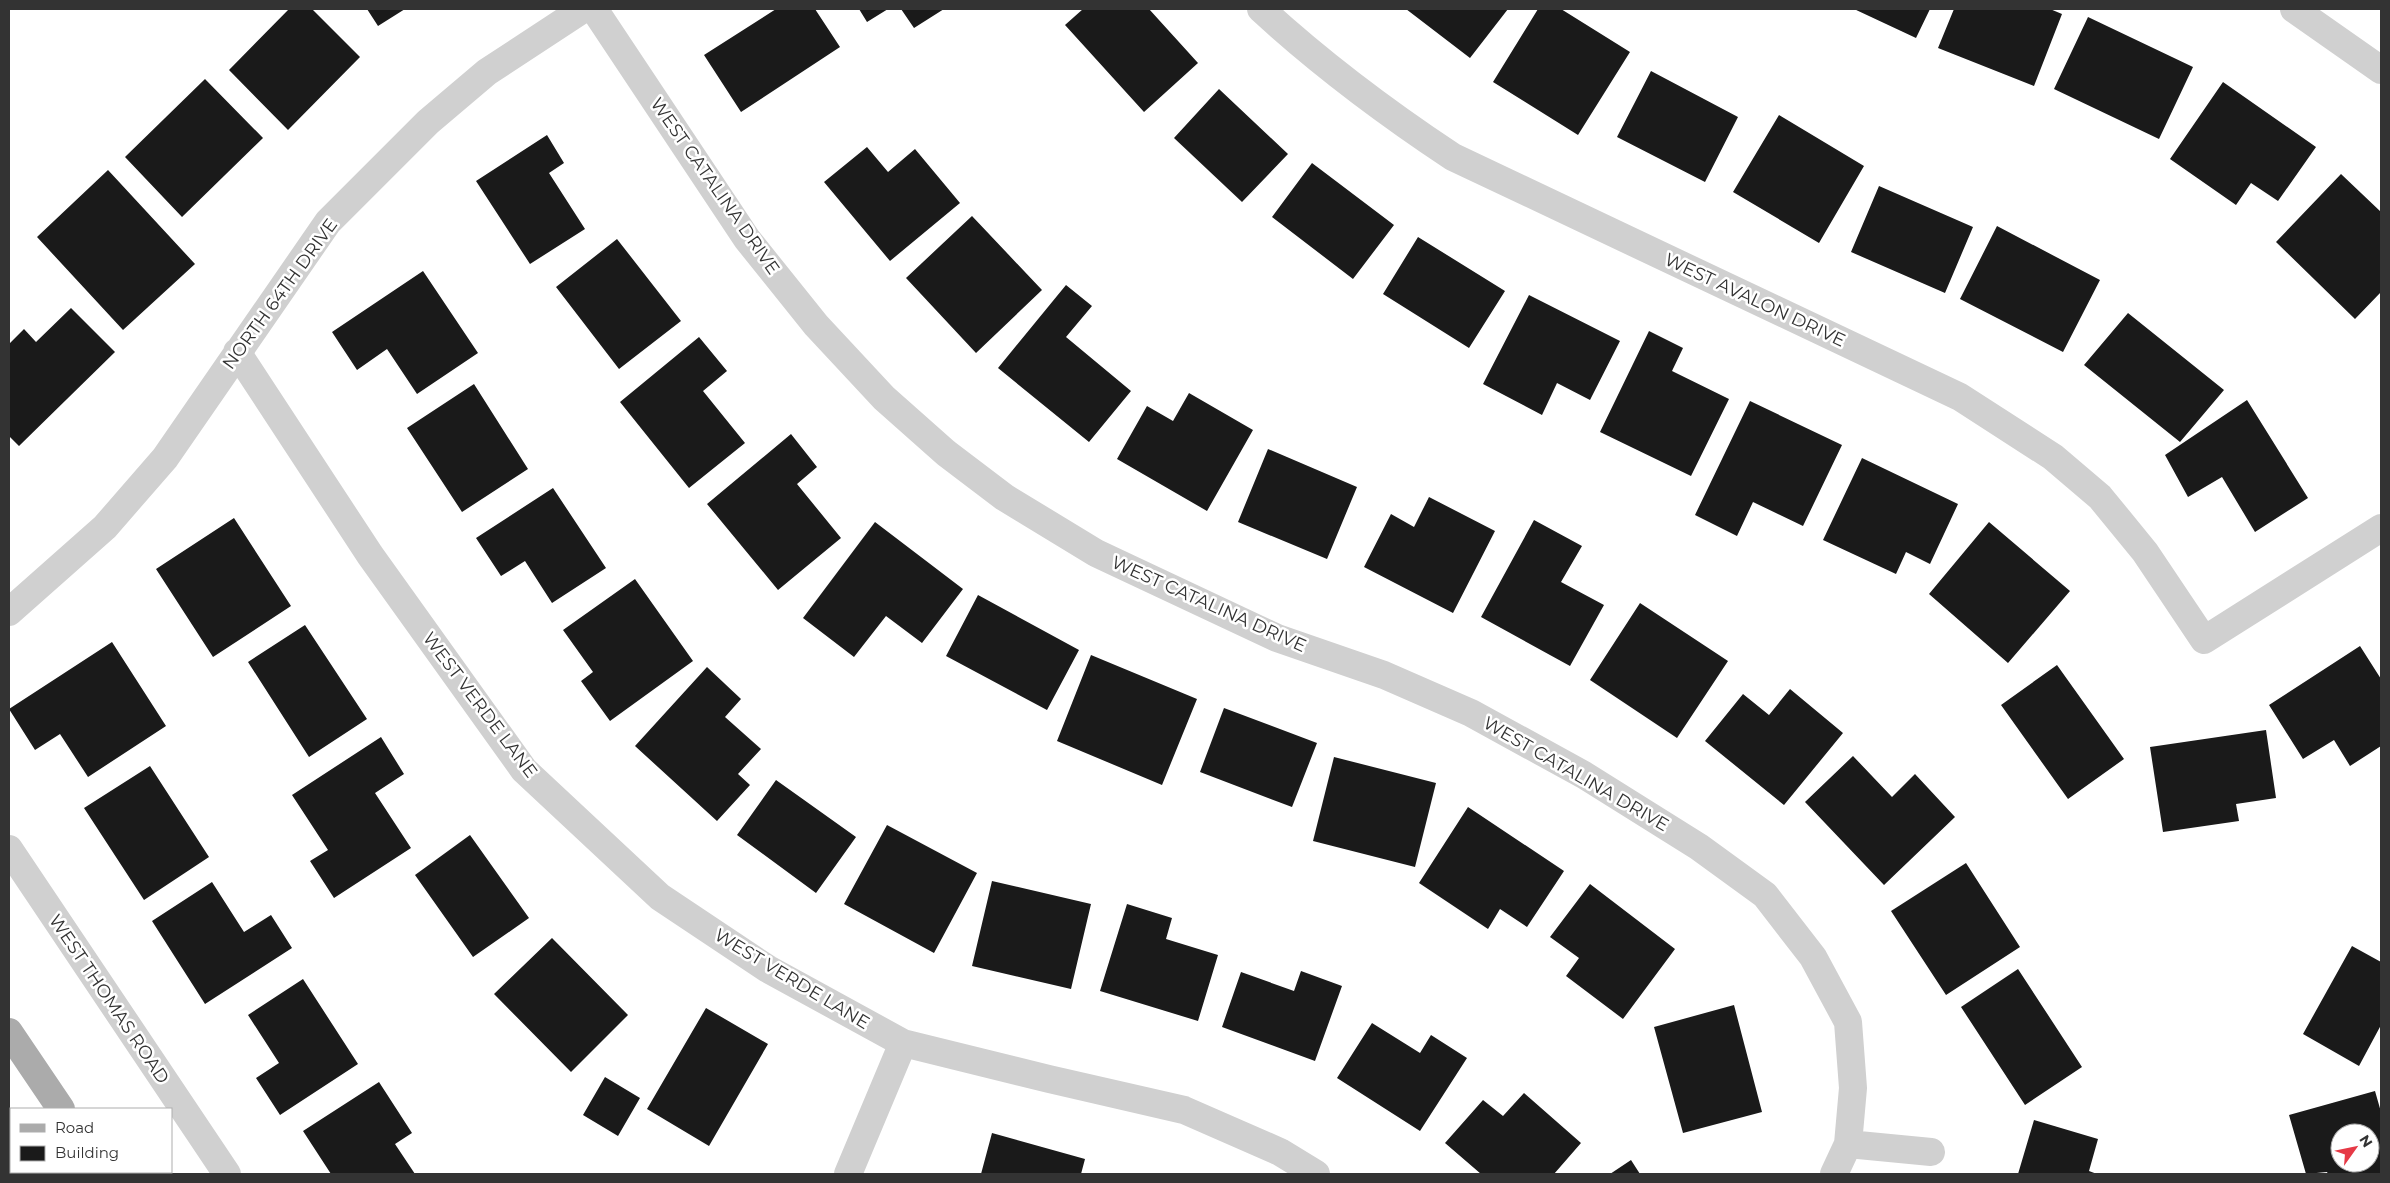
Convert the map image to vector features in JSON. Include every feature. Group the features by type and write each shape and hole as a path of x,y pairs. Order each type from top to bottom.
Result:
{"main road":[{"path":"9,1032 60,1108"}],"street":[{"name":"NORTH 64TH DRIVE","path":"9,612 105,527 160,465 328,222 428,122 487,72 583,9"},
{"name":"WEST CATALINA DRIVE","path":"594,9 747,239 816,325 884,398 946,453 1004,497 1096,553 1278,638 1384,675 1488,723 1584,775 1699,847 1764,895 1813,957 1848,1022 1853,1088 1848,1144 1834,1174"},
{"name":"WEST AVALON DRIVE","path":"1261,9 1301,46 1385,111 1454,157 1960,396 2009,426 2053,457 2100,497 2145,552 2204,640 2381,528"},
{"path":"2294,9 2381,70"},
{"name":"WEST VERDE LANE","path":"237,352 370,556 524,770 660,896 768,969 903,1043 1049,1080 1184,1110 1280,1152 1316,1174"},
{"name":"WEST THOMAS ROAD","path":"9,849 227,1174"},
{"path":"848,1174 903,1043"},
{"path":"1848,1144 1930,1152"}],"building":[{"path":"289,9 312,9 360,57 288,130 229,70"},
{"path":"367,9 405,9 378,26"},
{"path":"776,9 815,9 840,47 741,112 704,55"},
{"path":"859,9 888,9 867,22"},
{"path":"901,9 944,9 914,28"},
{"path":"1083,9 1149,9 1198,63 1144,112 1065,25"},
{"path":"1406,9 1508,9 1470,58"},
{"path":"1538,9 1561,9 1630,52 1578,135 1493,82"},
{"path":"1854,9 1930,9 1916,38"},
{"path":"1954,9 2050,9 2062,14 2034,86 1938,48"},
{"path":"2088,17 2193,67 2159,139 2054,89"},
{"path":"1651,71 1738,117 1705,182 1617,137"},
{"path":"205,79 263,138 182,217 125,157"},
{"path":"2223,82 2316,147 2278,201 2251,183 2236,205 2170,159"},
{"path":"1219,89 1288,154 1242,202 1174,138"},
{"path":"1779,115 1864,166 1819,243 1733,192"},
{"path":"547,135 564,163 549,173 585,229 530,264 476,181"},
{"path":"867,147 888,172 915,149 960,203 890,261 824,182"},
{"path":"1312,163 1394,225 1353,279 1272,217"},
{"path":"108,170 195,264 123,330 37,237"},
{"path":"2341,174 2381,212 2381,292 2355,319 2276,242"},
{"path":"1879,186 1973,227 1945,293 1851,252"},
{"path":"972,216 1042,290 976,353 906,278"},
{"path":"1997,226 2100,280 2063,352 1960,299"},
{"path":"1418,237 1505,291 1469,348 1383,294"},
{"path":"617,239 681,321 619,369 556,287"},
{"path":"423,271 478,353 417,394 387,349 357,370 332,332"},
{"path":"1066,285 1092,306 1066,337 1131,391 1089,442 998,368"},
{"path":"1529,295 1620,341 1590,400 1557,383 1542,415 1483,384"},
{"path":"71,308 115,352 19,446 9,436 9,344 24,329 36,342"},
{"path":"2128,313 2224,390 2180,442 2084,365"},
{"path":"1649,331 1683,348 1672,371 1729,399 1691,476 1600,432"},
{"path":"699,337 727,371 703,391 745,443 689,488 620,402"},
{"path":"474,384 528,469 462,512 407,428"},
{"path":"1189,393 1253,430 1207,511 1117,459 1147,406 1173,421"},
{"path":"2247,400 2308,498 2255,532 2222,477 2188,497 2165,455"},
{"path":"1750,401 1842,445 1803,526 1753,502 1737,536 1695,515"},
{"path":"791,434 817,467 797,484 841,538 778,590 707,504"},
{"path":"1268,449 1357,487 1327,559 1238,522"},
{"path":"1862,458 1958,504 1930,564 1906,552 1896,574 1823,540"},
{"path":"553,488 606,568 552,603 525,561 501,576 476,538"},
{"path":"1429,497 1495,531 1453,613 1364,567 1391,514 1414,527"},
{"path":"234,518 291,606 213,657 156,569"},
{"path":"1534,520 1582,546 1561,582 1604,605 1570,666 1481,617"},
{"path":"875,522 963,589 922,643 886,616 854,657 803,618"},
{"path":"1989,522 2070,591 2008,663 1929,594"},
{"path":"635,579 693,661 610,721 581,681 593,672 563,630"},
{"path":"978,595 1079,650 1047,710 946,656"},
{"path":"1640,603 1728,661 1677,738 1590,680"},
{"path":"305,625 367,719 309,757 248,662"},
{"path":"112,642 166,726 88,777 60,734 35,750 9,709"},
{"path":"2360,646 2381,679 2381,746 2350,766 2334,740 2303,759 2269,705"},
{"path":"1091,655 1197,699 1162,785 1057,741"},
{"path":"2057,665 2124,759 2068,799 2001,705"},
{"path":"707,667 741,699 725,717 761,749 738,774 750,785 717,821 635,746"},
{"path":"1790,689 1843,733 1784,805 1705,741 1743,694 1769,715"},
{"path":"1224,708 1317,743 1292,807 1200,772"},
{"path":"2266,730 2276,798 2236,804 2239,821 2163,832 2150,747"},
{"path":"381,737 404,774 375,793 411,848 334,898 310,861 328,850 292,795"},
{"path":"1853,756 1892,797 1915,774 1955,817 1884,885 1805,802"},
{"path":"1334,757 1436,783 1415,867 1313,841"},
{"path":"150,766 209,857 144,900 84,808"},
{"path":"776,780 856,837 816,893 737,835"},
{"path":"1468,807 1564,871 1527,927 1500,909 1488,929 1419,883"},
{"path":"887,825 977,873 934,953 844,904"},
{"path":"470,835 529,918 473,957 415,875"},
{"path":"1966,863 2020,947 1946,995 1891,911"},
{"path":"992,881 1091,904 1071,989 972,966"},
{"path":"212,882 244,932 271,915 292,948 205,1004 152,921"},
{"path":"1590,884 1675,949 1623,1019 1566,976 1579,958 1550,937"},
{"path":"1127,904 1172,918 1166,939 1218,955 1198,1021 1100,991"},
{"path":"552,938 628,1015 571,1072 494,994"},
{"path":"2352,946 2381,962 2381,1025 2359,1066 2303,1034"},
{"path":"2018,969 2082,1067 2025,1105 1961,1007"},
{"path":"1301,971 1342,986 1315,1061 1222,1027 1241,972 1294,991"},
{"path":"303,979 358,1064 280,1115 256,1078 279,1063 248,1015"},
{"path":"1734,1005 1762,1112 1683,1133 1654,1027"},
{"path":"706,1008 768,1044 709,1146 647,1109"},
{"path":"1372,1023 1420,1053 1431,1035 1467,1058 1420,1131 1337,1078"},
{"path":"605,1077 640,1098 618,1136 583,1115"},
{"path":"379,1082 412,1133 395,1144 415,1174 331,1174 303,1131"},
{"path":"2375,1091 2381,1112 2381,1174 2328,1174 2327,1172 2306,1174 2289,1115"},
{"path":"1524,1093 1581,1143 1554,1174 1481,1174 1445,1143 1483,1100 1503,1116"},
{"path":"2034,1120 2098,1139 2089,1171 2097,1174 2018,1174"},
{"path":"992,1133 1085,1159 1081,1174 981,1174"},
{"path":"1631,1160 1640,1174 1610,1174"}]}
